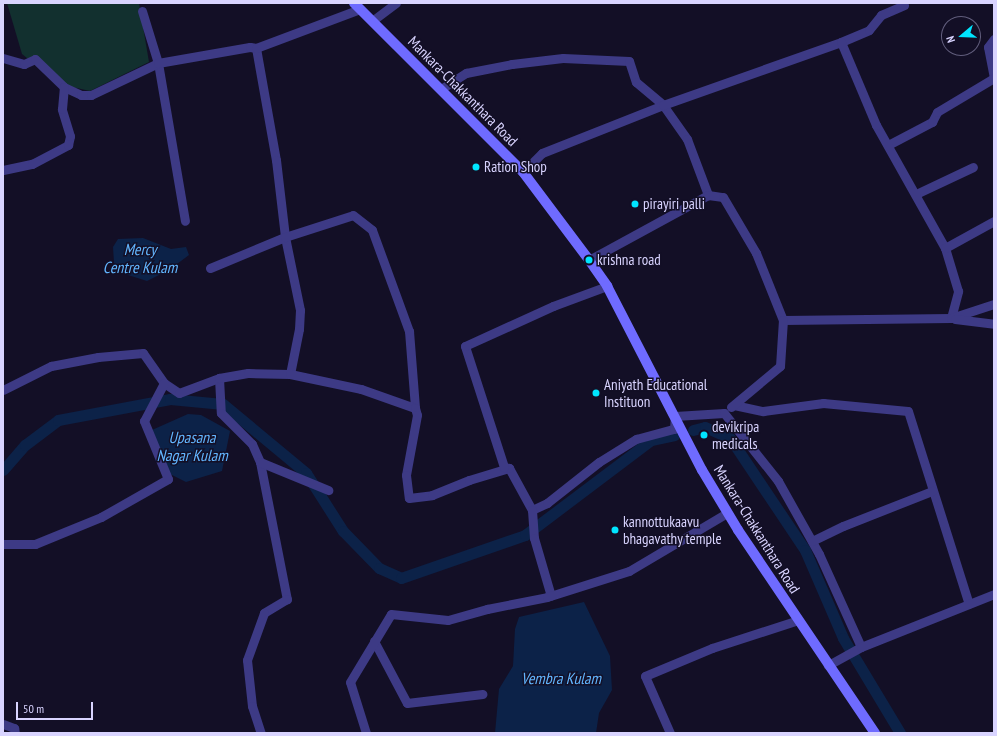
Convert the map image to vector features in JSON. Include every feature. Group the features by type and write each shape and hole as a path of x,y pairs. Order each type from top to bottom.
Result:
{"main road":[{"name":"Mankara-Chakkanthara Road","path":"357,6 523,172 589,260 607,286 727,513 875,733"}],"street":[{"path":"372,21 396,3"},
{"path":"523,172 542,153 663,104 841,42 869,30 881,14 904,5"},
{"path":"3,58 24,64 35,59 64,87 81,95 91,95 158,64 250,47 256,48 357,6"},
{"path":"142,11 158,64 185,221"},
{"path":"888,146 932,122 937,112 994,78 988,47 994,39"},
{"path":"841,42 876,125 945,248 958,291 951,318"},
{"path":"256,48 276,160 285,237 300,310 300,329 290,374"},
{"path":"441,89 466,73 512,64 563,58 629,61 636,82 663,104 687,139 708,195"},
{"path":"3,170 32,164 68,145 70,136 62,109 64,87"},
{"path":"916,194 973,167"},
{"path":"532,510 547,503 599,462 636,439 674,429 675,416 724,413 780,366 784,320 756,253 723,197 708,195 589,260"},
{"path":"210,268 285,237 353,215 372,230 408,331 414,408 417,415 406,475 409,498 432,495 469,480 509,468"},
{"path":"945,248 994,221"},
{"path":"551,596 534,538 532,510 509,468 504,467 465,346 553,306 607,286"},
{"path":"951,318 994,304"},
{"path":"784,320 951,318 994,324"},
{"path":"3,390 51,366 98,357 142,353 164,383 179,393 219,378 248,373 290,374 361,389 414,408"},
{"path":"219,378 221,413 252,444 260,462 287,599 264,613 247,660 252,706 261,733"},
{"path":"3,544 35,544 101,517 168,479 144,421 164,383"},
{"path":"734,405 763,411 823,403 908,411 932,491 969,604"},
{"path":"724,413 778,481 812,541 859,649"},
{"path":"260,462 328,490"},
{"path":"812,541 843,526 932,491"},
{"path":"366,733 350,682 391,614 448,620 487,609 551,596 629,570 727,513"},
{"path":"828,665 859,649 994,594"},
{"path":"670,733 645,676 712,648 798,620"},
{"path":"374,641 407,703 482,694"},
{"path":"3,724 14,728 15,733"}],"green space":[{"path":"7,3 139,3 149,62 90,91 59,84 22,54"}],"water":[{"name":"Mercy Centre Kulam","path":"143,238 171,249 186,247 189,255 169,270 147,281 128,275 114,263 113,247 118,239"},
{"name":"Upasana Nagar Kulam","path":"188,414 201,415 230,431 222,471 186,482 170,474 152,430"},
{"name":"Vembra Kulam","path":"584,602 610,656 612,690 599,713 596,733 495,733 499,689 513,666 515,629 519,617"}],"waterway":[{"path":"3,470 25,445 58,420 170,399 223,404 306,473 343,531 379,568 401,578 525,535 651,440 674,435"},
{"path":"693,430 705,427 730,438 805,550 843,638 900,733"}],"place":[{"name":"Ration Shop","path":"476,167"},
{"name":"pirayiri palli","path":"635,204"},
{"name":"krishna road","path":"589,260"},
{"name":"Aniyath Educational Instituon","path":"596,393"},
{"name":"devikripa medicals","path":"704,435"},
{"name":"kannottukaavu bhagavathy temple","path":"615,530"}]}
